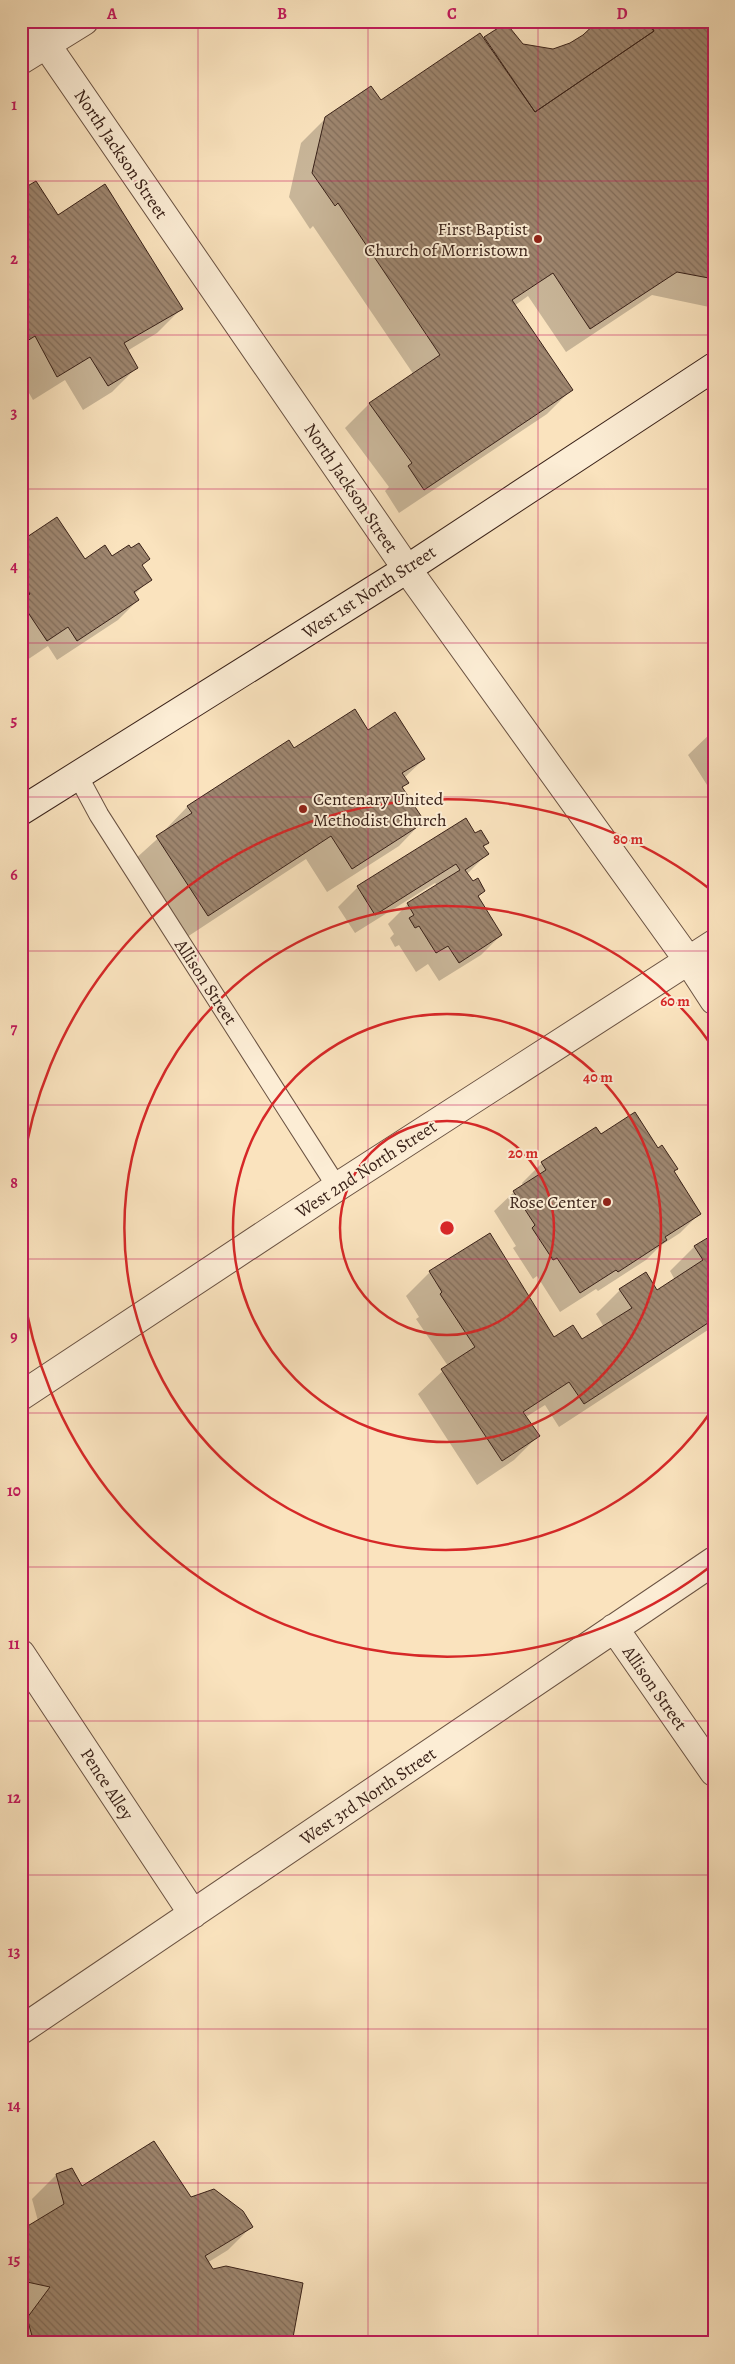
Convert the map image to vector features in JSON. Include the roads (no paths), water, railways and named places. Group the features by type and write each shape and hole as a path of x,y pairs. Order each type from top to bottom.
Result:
{"street":[{"name":"North Jackson Street","path":"30,21 407,569 688,960 714,1000"},
{"path":"21,60 84,21"},
{"name":"West 1st North Street","path":"21,811 407,569 714,367"},
{"name":"West 2nd North Street","path":"21,1396 337,1187 714,944"},
{"name":"West 3rd North Street","path":"21,2030 714,1561"},
{"name":"Allison Street","path":"614,1628 714,1772"},
{"name":"Pence Alley","path":"21,1654 193,1914"}],"lane":[{"name":"Allison Street","path":"78,776 99,815 337,1187"}],"place":[{"name":"First Baptist Church of Morristown","path":"538,239"},
{"name":"Centenary United Methodist Church","path":"303,809"},
{"name":"Rose Center","path":"607,1202"}]}
